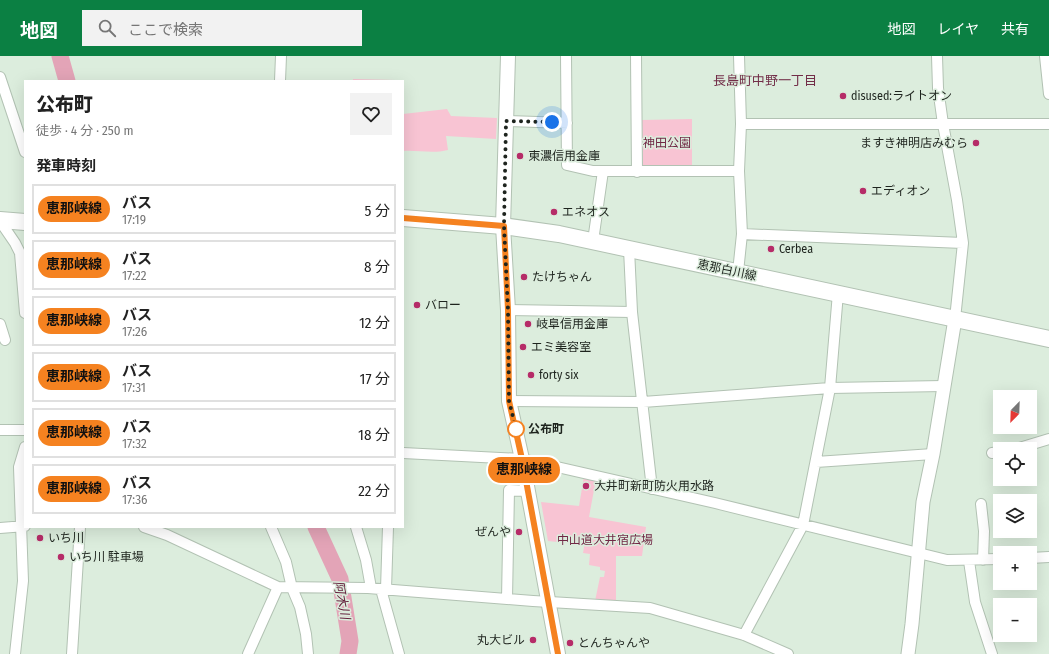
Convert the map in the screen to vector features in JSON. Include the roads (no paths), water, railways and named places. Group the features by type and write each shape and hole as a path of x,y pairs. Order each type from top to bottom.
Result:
{"main road":[{"path":"508,56 504,226 508,310 509,401 522,459 558,654"},
{"name":"恵那白川線","path":"404,218 504,226 559,234 1049,339"},
{"path":"0,221 24,222"}],"street":[{"path":"280,56 280,80"},
{"path":"566,56 567,165 593,171 739,171"},
{"path":"636,56 637,172"},
{"path":"738,272 742,234 739,171 741,124 739,56"},
{"path":"908,654 923,502 933,454 955,319 963,243 957,200 943,124 938,88 937,56"},
{"path":"1045,56 1049,94"},
{"path":"0,77 24,149"},
{"path":"506,121 567,123"},
{"path":"741,124 1049,124"},
{"path":"593,241 603,171"},
{"path":"0,221 20,253 24,301"},
{"path":"742,234 963,243"},
{"path":"629,249 632,312 652,488"},
{"path":"744,635 803,525 830,388 838,293"},
{"path":"508,310 632,312"},
{"path":"0,324 5,340"},
{"path":"509,401 643,402 830,388 943,386"},
{"path":"0,430 24,430"},
{"path":"1037,443 1049,439"},
{"path":"15,654 23,581 23,526 19,467 24,450"},
{"path":"404,453 522,459 652,488 947,560 969,561 993,559"},
{"path":"816,462 933,454"},
{"path":"507,599 509,490 528,491"},
{"path":"981,504 984,531 983,560"},
{"path":"0,528 23,526"},
{"path":"72,654 80,528"},
{"path":"149,528 169,531 278,587 370,588 548,602 650,608 744,635 788,654"},
{"path":"271,528 286,562 292,588 305,627 308,654"},
{"path":"356,528 366,560 370,588"},
{"path":"388,528 386,589 382,594 399,654"},
{"path":"1037,558 1049,557"},
{"path":"969,561 975,602 992,654"},
{"path":"248,654 278,587"}],"waterway":[{"name":"阿木川","path":"60,56 67,80"},
{"name":"阿木川","path":"316,528 340,579 350,641 348,654"}],"place":[{"name":"disused:ライトオン","path":"843,96"},
{"name":"ますき神明店みむら","path":"976,143"},
{"name":"東濃信用金庫","path":"520,156"},
{"name":"エディオン","path":"863,191"},
{"name":"エネオス","path":"554,212"},
{"name":"Cerbea","path":"771,249"},
{"name":"たけちゃん","path":"524,277"},
{"name":"バロー","path":"417,305"},
{"name":"岐阜信用金庫","path":"528,324"},
{"name":"エミ美容室","path":"523,347"},
{"name":"forty six","path":"531,375"},
{"name":"公布町","path":"516,429"},
{"name":"大井町新町防火用水路","path":"586,486"},
{"name":"ぜんや","path":"519,532"},
{"name":"いち川","path":"40,538"},
{"name":"いち川 駐車場","path":"61,557"},
{"name":"丸大ビル","path":"533,640"},
{"name":"とんちゃんや","path":"570,643"}],"district":[{"name":"長島町中野一丁目","path":"765,80"}],"park label":[{"name":"神田公園","path":"667,143"},
{"name":"中山道大井宿広場","path":"605,540"}]}
